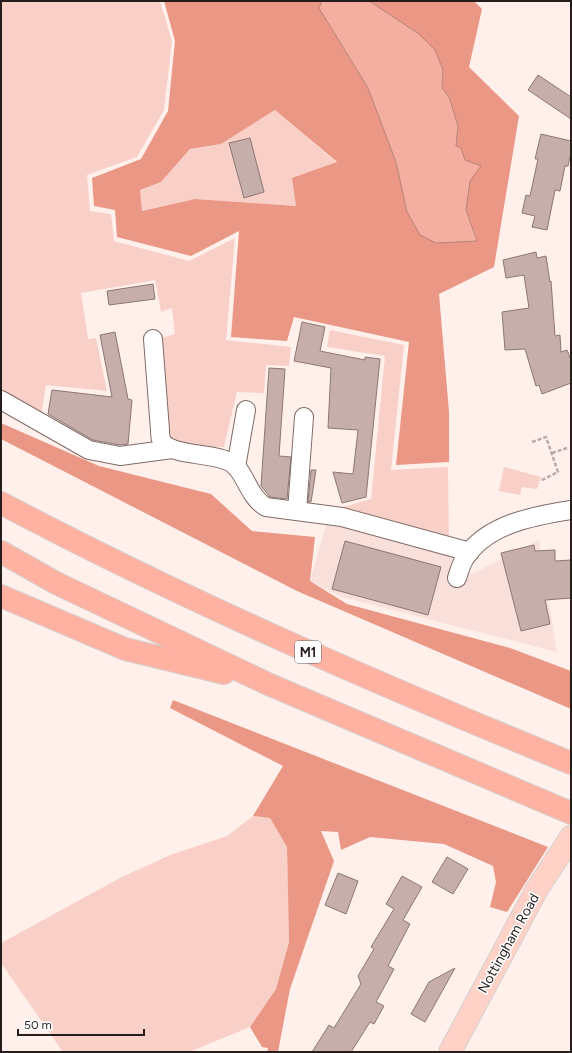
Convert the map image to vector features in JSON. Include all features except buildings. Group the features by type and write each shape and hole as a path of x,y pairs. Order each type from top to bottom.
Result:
{"highway":[{"name":"M1","path":"1,490 50,529"},
{"name":"M1","path":"1,503 50,529 333,663 571,763"},
{"path":"1,552 56,583 268,684 565,811"},
{"path":"1,596 125,649 268,684"}],"main road":[{"name":"Nottingham Road","path":"450,1052 537,889 571,837"}],"lane":[{"path":"153,339 161,438 164,444 172,449"},
{"path":"1,400 89,450 120,456 172,449 223,459 232,462 257,502 266,507 342,517 470,552"},
{"path":"236,468 246,410"},
{"path":"297,511 304,417"},
{"path":"457,578 464,559 476,544 493,531 542,515 571,510"}],"path":[{"path":"532,442 546,437 558,472 540,481"},
{"path":"552,453 567,448"}],"shaded area":[{"path":"1,1 160,1 172,41 164,110 137,157 87,175 90,211 111,214 114,241 189,261 235,238 226,340 291,347 289,366 266,365 264,393 237,392 224,447 213,447 211,452 171,441 165,435 160,342 162,338 175,334 172,308 161,312 155,280 81,293 88,339 96,338 107,391 46,385 41,417 1,395"},
{"path":"164,1 322,1 319,8 368,88 396,162 407,212 477,240 466,210 469,181 481,166 464,160 461,148 456,146 458,126 449,97 442,88 443,70 435,50 419,34 369,1 474,1 482,9 469,67 519,116 494,267 439,294 449,412 449,462 396,465 409,342 294,317 287,341 231,337 239,231 191,256 117,237 115,210 94,206 92,178 141,159 168,111 175,41","holes":["275,110 337,162 292,178 296,206 195,199 142,211 140,190 161,182 190,149 221,144"]},
{"path":"322,1 369,1 419,34 435,50 443,70 442,88 449,97 458,126 456,146 461,148 465,160 481,166 470,181 466,210 477,241 436,243 420,235 407,212 396,162 368,88 319,8"},
{"path":"275,110 337,163 296,206 195,199 142,211 140,190 161,182 190,149 221,144"},
{"path":"330,330 404,345 391,470 448,467 449,542 330,511 371,499 385,356 327,347"},
{"path":"1,423 99,466 211,494 252,531 315,537 310,581 347,604 510,648 571,671 571,709 297,591 1,439"},
{"path":"504,467 541,477 537,489 522,487 520,495 499,491"},
{"path":"328,518 452,548 452,567 472,574 539,540 557,652 342,597 310,581"},
{"path":"173,700 548,847 507,912 490,907 496,882 493,866 444,844 370,837 341,850 338,832 321,831 334,861 290,989 278,1052 267,1052 268,1048 262,1047 250,1027 276,989 289,942 287,847 270,818 253,816 283,766 170,708"},
{"path":"253,816 270,818 287,847 289,942 276,989 250,1027 189,1052 63,1052 1,963 1,943 120,878 170,855 227,836"}]}
